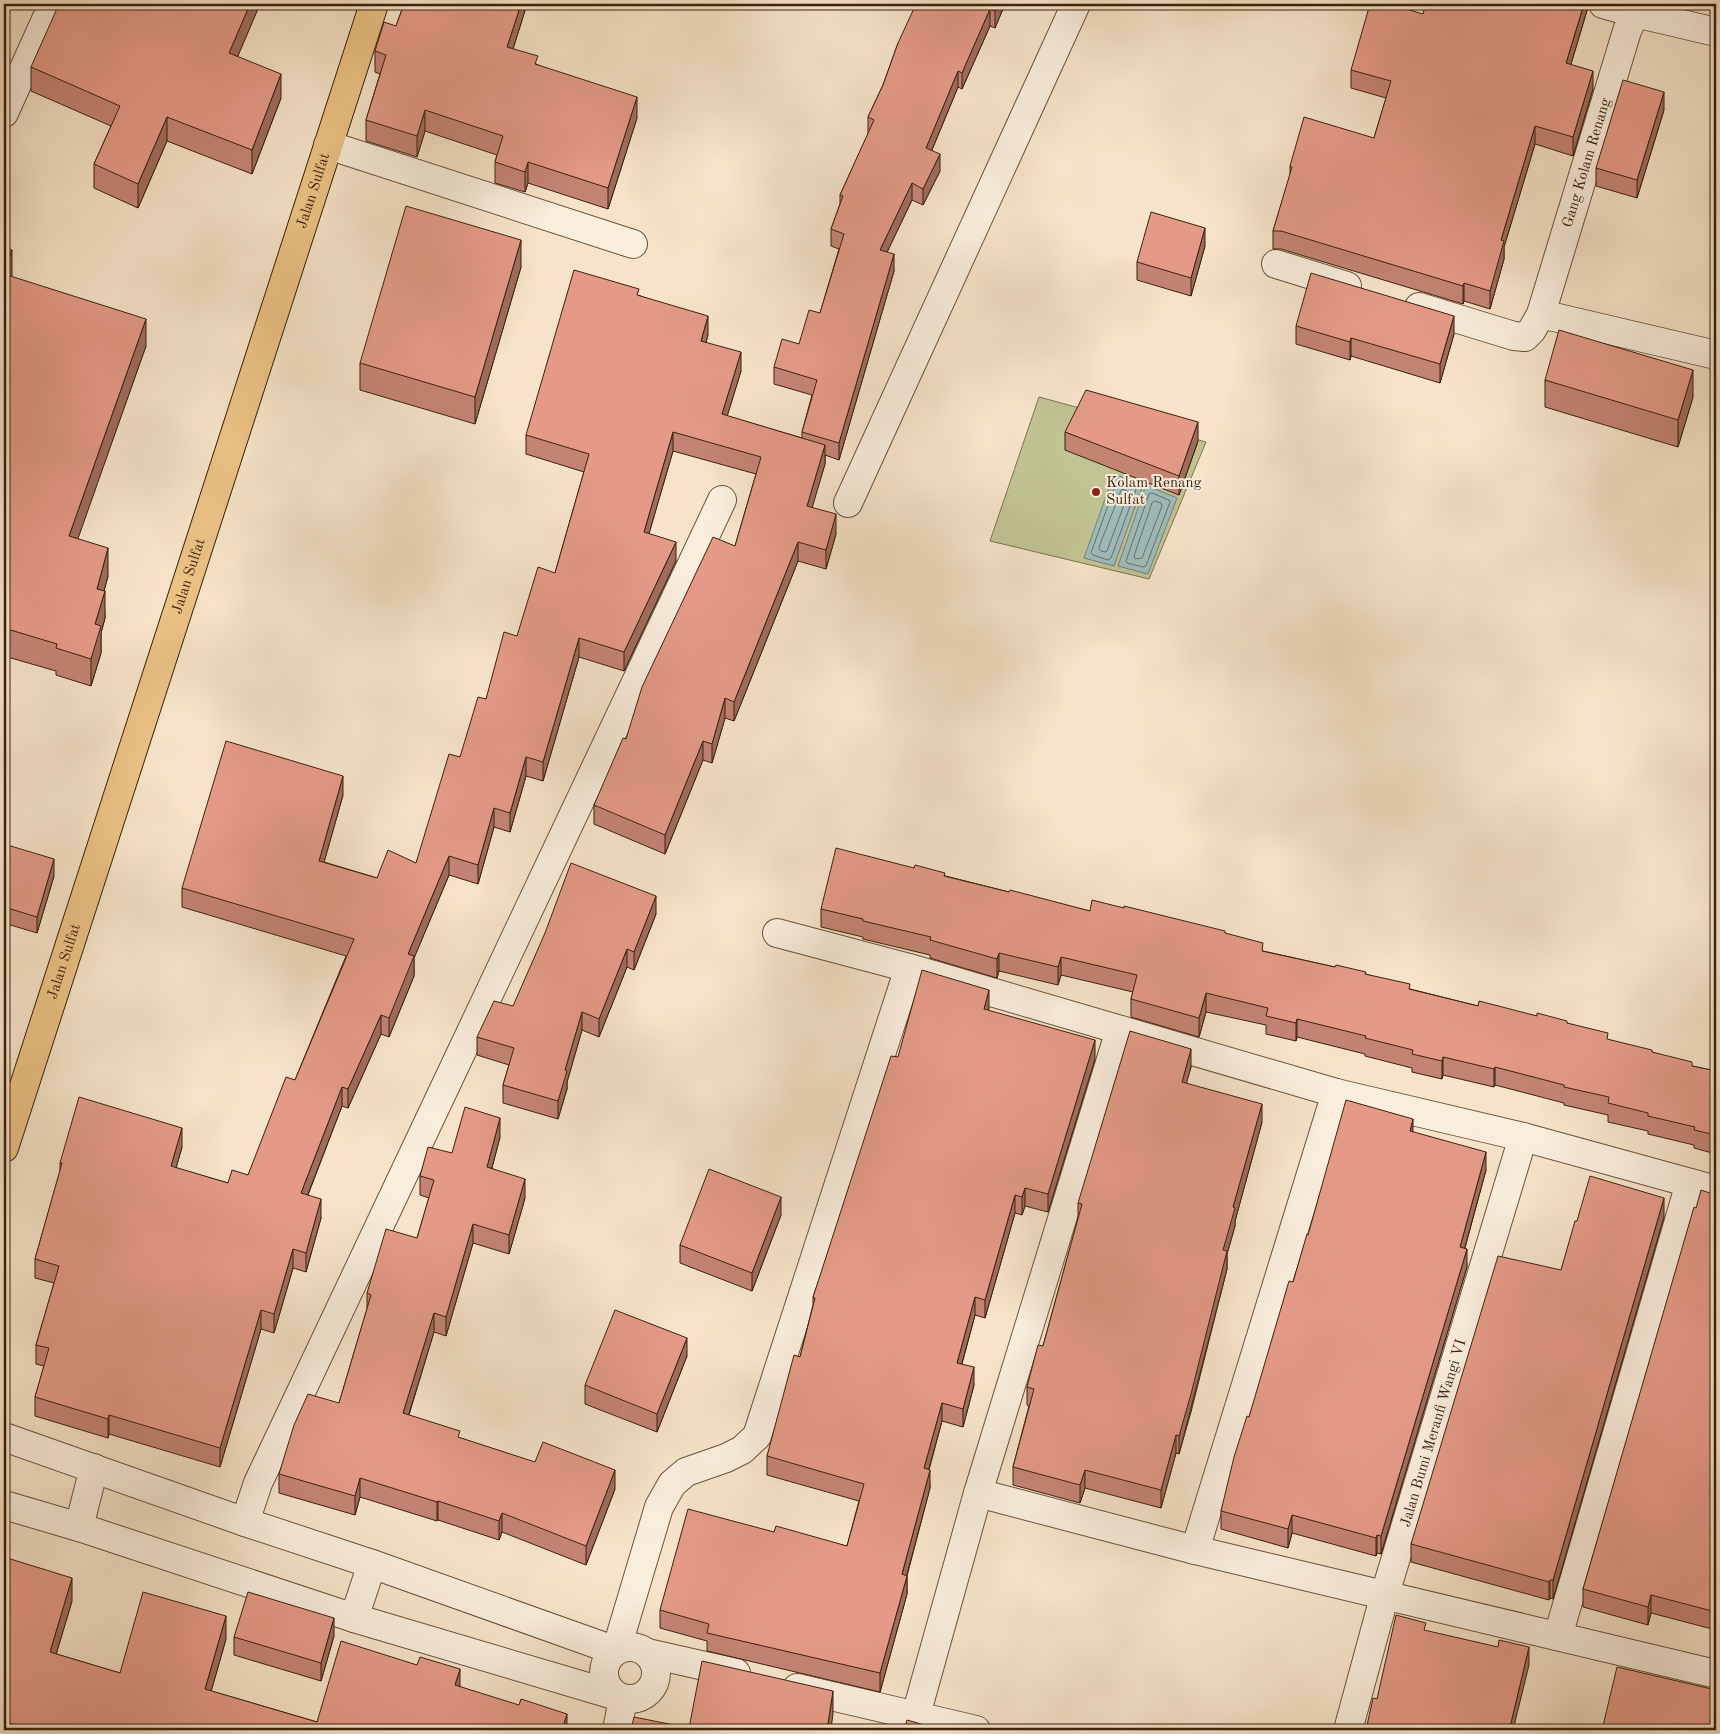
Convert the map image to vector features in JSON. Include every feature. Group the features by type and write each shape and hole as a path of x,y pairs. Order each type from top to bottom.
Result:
{"main road":[{"name":"Jalan Sulfat","path":"4,1148 374,4"}],"street":[{"path":"4,113 53,4"},
{"path":"848,503 1076,4"},
{"path":"1603,4 1716,32"},
{"name":"Gang Kolam Renang","path":"1400,302 1514,336 1525,337 1532,330 1542,314 1627,31 1635,13"},
{"path":"328,144 633,244"},
{"path":"1276,264 1371,293"},
{"path":"1542,314 1716,355"},
{"path":"245,1522 258,1483 722,500"},
{"path":"777,933 909,968 1336,1092 1524,1137 1716,1190"},
{"path":"619,1697 608,1688 604,1672 605,1664 616,1650 659,1507 672,1484 686,1472 726,1458 742,1450 757,1436 909,968"},
{"path":"916,1715 978,1493 1120,1030"},
{"path":"1195,1550 1336,1092"},
{"name":"Jalan Bumi Meranfi Wangi VI","path":"1348,1730 1385,1594 1524,1137"},
{"path":"1558,1636 1690,1183"},
{"path":"4,1437 616,1650 632,1646 641,1648 653,1660 657,1677 654,1686 640,1698 619,1697 354,1618 79,1527 4,1505"},
{"path":"79,1527 94,1468"},
{"path":"978,1493 1195,1550 1716,1674"},
{"path":"354,1618 372,1564"},
{"path":"647,1653 976,1730"},
{"path":"617,1730 619,1697"}],"green space":[{"name":"Kolam Renang Sulfat","path":"1039,397 1206,442 1149,579 990,541"}],"water":[{"path":"1114,474 1143,485 1114,566 1084,558"},
{"path":"1146,485 1177,498 1148,574 1118,566"}],"building":[{"path":"59,4 250,4 229,53 281,74 252,150 167,117 138,184 94,164 120,106 31,67"},
{"path":"404,4 521,4 507,47 538,56 535,64 637,97 608,188 528,162 525,172 495,162 503,136 425,110 417,136 366,120 386,55 375,51 384,22 396,26"},
{"path":"916,4 998,4 995,11 990,9 962,73 958,71 926,148 940,154 923,189 912,183 880,250 894,254 839,443 802,432 817,380 774,367 782,339 799,344 809,310 820,313 844,234 831,229 843,196 840,195 874,120 868,117"},
{"path":"1370,4 1389,4 1423,14 1426,4 1584,4 1566,63 1593,71 1573,137 1535,126 1501,240 1504,241 1490,291 1464,283 1463,286 1281,231 1273,231 1292,167 1290,166 1304,117 1374,138 1391,81 1351,70"},
{"path":"1623,80 1664,92 1637,180 1596,168"},
{"path":"406,206 521,240 475,397 360,363"},
{"path":"1151,212 1205,228 1191,278 1137,262"},
{"path":"4,247 12,250 4,271"},
{"path":"574,270 639,289 637,295 708,316 701,341 741,352 722,414 825,445 807,506 836,514 826,550 798,542 734,702 725,698 712,744 703,741 665,835 594,805 623,738 626,739 642,687 713,537 735,546 761,457 673,432 644,532 676,542 624,652 579,638 543,762 526,757 510,813 494,808 478,865 449,856 408,954 414,956 389,1018 381,1015 348,1089 342,1087 301,1193 321,1199 306,1253 293,1249 274,1314 261,1310 220,1448 109,1415 108,1419 35,1397 49,1348 36,1345 59,1266 35,1259 79,1097 182,1128 171,1166 228,1183 232,1170 248,1175 286,1077 295,1080 354,939 182,888 226,741 343,776 319,861 377,878 388,850 416,863 449,754 460,757 478,697 486,699 504,632 517,636 538,567 555,573 589,454 526,435"},
{"path":"1311,273 1454,316 1440,364 1351,338 1350,342 1296,326"},
{"path":"4,274 146,319 69,536 108,548 97,589 105,591 95,624 101,626 91,659 56,648 57,644 4,628"},
{"path":"1559,330 1693,370 1678,420 1545,380"},
{"path":"1086,390 1198,422 1179,476 1065,432"},
{"path":"4,844 54,859 37,917 4,907"},
{"path":"836,848 914,868 915,865 945,873 944,876 1009,892 1010,890 1090,911 1092,900 1124,908 1124,906 1225,931 1225,933 1263,943 1262,951 1366,972 1365,974 1410,984 1409,989 1478,1006 1479,1001 1537,1016 1537,1013 1608,1033 1607,1039 1652,1050 1652,1052 1692,1062 1692,1066 1716,1071 1716,1135 1694,1130 1695,1127 1648,1116 1648,1113 1608,1103 1609,1097 1564,1087 1564,1085 1495,1067 1494,1069 1443,1057 1442,1061 1412,1054 1413,1050 1365,1038 1366,1036 1297,1019 1296,1023 1266,1016 1268,1008 1206,993 1199,1018 1131,999 1137,975 1061,957 1058,967 999,953 997,959 930,940 931,937 821,909"},
{"path":"571,863 656,896 634,952 627,949 599,1019 582,1012 558,1101 503,1085 514,1048 477,1037 494,1001 513,1006 545,933"},
{"path":"922,970 989,990 984,1009 1095,1040 1048,1194 1025,1188 1022,1197 1015,1195 985,1300 975,1297 957,1363 974,1367 963,1409 942,1403 924,1468 930,1470 902,1574 907,1576 880,1673 707,1633 709,1624 660,1610 688,1509 774,1532 776,1526 847,1546 864,1484 767,1456 794,1355 800,1357 815,1298 813,1297 891,1056 898,1057"},
{"path":"1130,1031 1191,1049 1182,1082 1262,1104 1233,1207 1235,1208 1223,1250 1227,1251 1191,1394 1179,1436 1176,1435 1161,1490 1085,1470 1080,1485 1013,1467 1034,1389 1027,1387 1038,1345 1043,1346 1082,1204 1078,1203"},
{"path":"1346,1100 1413,1119 1410,1131 1486,1152 1460,1247 1467,1249 1381,1536 1377,1535 1376,1538 1292,1515 1288,1529 1221,1511 1234,1457 1247,1416 1249,1417 1289,1281 1293,1282 1308,1235"},
{"path":"465,1107 500,1118 487,1167 525,1179 509,1235 473,1224 446,1317 434,1313 403,1413 460,1431 458,1437 535,1462 543,1442 615,1470 586,1546 502,1513 499,1521 360,1478 355,1496 279,1474 294,1425 308,1394 339,1403 371,1295 367,1293 386,1229 417,1238 434,1180 420,1176 428,1147 452,1153"},
{"path":"709,1169 781,1197 752,1273 680,1245"},
{"path":"1590,1176 1664,1198 1553,1580 1549,1582 1411,1544 1498,1256 1561,1270"},
{"path":"1701,1190 1716,1195 1716,1612 1651,1595 1648,1607 1583,1589 1694,1207 1696,1208"},
{"path":"615,1310 687,1338 657,1414 585,1385"},
{"path":"4,1557 72,1578 50,1652 120,1673 143,1592 226,1616 205,1689 317,1722 341,1641 417,1665 420,1657 460,1669 455,1685 519,1705 521,1699 567,1714 562,1730 31,1730 4,1722"},
{"path":"248,1592 334,1618 321,1663 234,1637"},
{"path":"1396,1615 1426,1623 1424,1630 1498,1647 1499,1640 1529,1647 1510,1727 1523,1730 1366,1730 1373,1698 1377,1699"},
{"path":"702,1661 833,1691 827,1730 631,1730 634,1717 689,1728"},
{"path":"1617,1667 1716,1690 1716,1730 1602,1730"},
{"path":"907,1720 942,1730 904,1730"}],"place":[{"name":"Kolam Renang Sulfat","path":"1096,492"}]}
